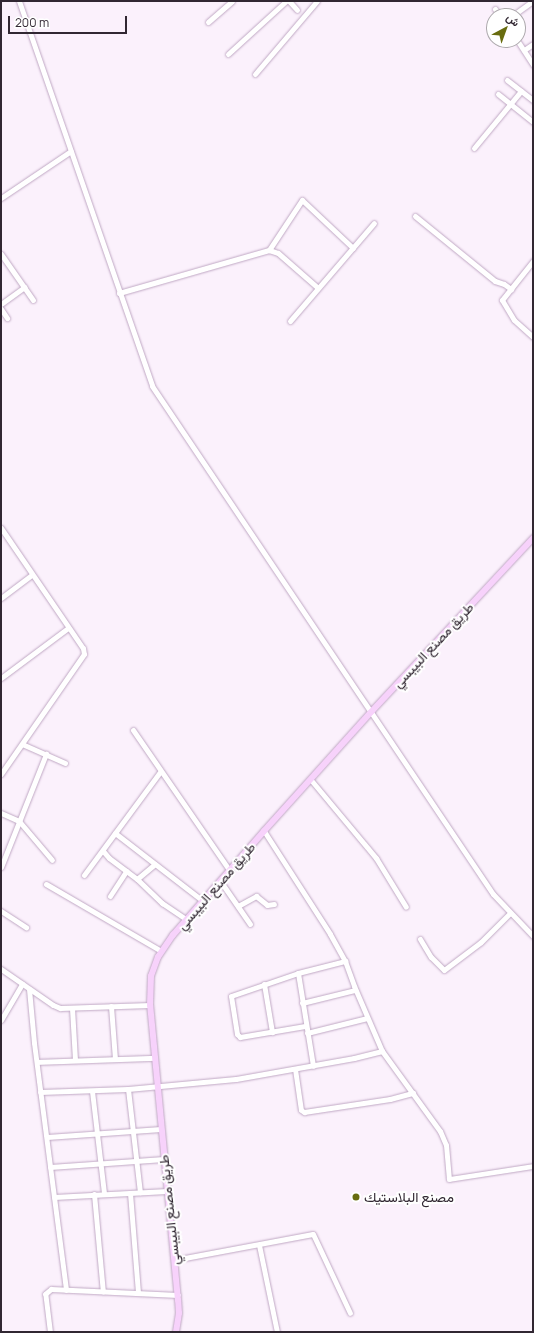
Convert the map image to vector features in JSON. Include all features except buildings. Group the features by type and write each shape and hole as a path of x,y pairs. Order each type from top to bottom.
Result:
{"main road":[{"name":"طريق مصنع البيبسي","path":"176,1332 179,1312 178,1295 150,1005 151,976 161,951 264,831 371,712 533,538"}],"street":[{"path":"19,1 149,380 493,894 533,936"},
{"path":"208,22 232,1"},
{"path":"228,54 286,1"},
{"path":"289,1 297,10"},
{"path":"255,74 317,1"},
{"path":"523,8 533,1"},
{"path":"533,44 524,50 533,65"},
{"path":"506,80 533,100"},
{"path":"474,148 521,91"},
{"path":"498,94 533,122"},
{"path":"1,198 71,151"},
{"path":"269,250 302,200 353,248"},
{"path":"414,216 495,281 504,284 511,289"},
{"path":"290,321 374,223"},
{"path":"119,292 269,250 278,253 318,288"},
{"path":"1,254 33,300"},
{"path":"533,261 503,298 502,302 514,320 533,337"},
{"path":"1,304 24,287"},
{"path":"1,309 7,318"},
{"path":"1,528 83,648 84,654 1,774"},
{"path":"1,598 32,575"},
{"path":"1,678 68,628"},
{"path":"133,730 160,772 230,872"},
{"path":"22,744 65,763"},
{"path":"1,867 46,754"},
{"path":"84,875 160,772"},
{"path":"311,780 376,858 406,907"},
{"path":"1,812 20,821 52,860"},
{"path":"264,831 330,934 345,961 355,990 382,1051 432,1118 446,1145 449,1179 533,1166"},
{"path":"115,833 203,901"},
{"path":"103,851 109,858 137,879 162,903 187,920"},
{"path":"137,879 155,864"},
{"path":"110,896 126,871"},
{"path":"221,882 250,924"},
{"path":"46,884 161,951"},
{"path":"238,906 256,896 267,905 274,904"},
{"path":"1,911 26,927"},
{"path":"420,938 431,957 444,970 476,946 510,913"},
{"path":"305,1026 240,1037 237,1034 230,999 233,995 264,984 298,973 345,961"},
{"path":"1,969 56,1007 72,1008 150,1005"},
{"path":"298,973 312,1066"},
{"path":"2,1016 22,984"},
{"path":"264,984 272,1032"},
{"path":"29,989 36,1062 66,1290"},
{"path":"302,1002 355,990"},
{"path":"111,1006 115,1059"},
{"path":"72,1008 75,1060"},
{"path":"307,1033 367,1018"},
{"path":"40,1092 128,1089 236,1079 312,1066 382,1051"},
{"path":"36,1062 154,1058"},
{"path":"295,1069 301,1110 304,1112 390,1099 413,1093"},
{"path":"128,1089 140,1192"},
{"path":"92,1091 104,1193"},
{"path":"47,1137 161,1129"},
{"path":"50,1167 164,1159"},
{"path":"54,1197 104,1193 167,1191"},
{"path":"130,1192 138,1292"},
{"path":"94,1194 102,1292"},
{"path":"174,1260 313,1234 350,1313"},
{"path":"258,1245 277,1332"},
{"path":"50,1332 45,1294 52,1289 178,1295"}],"place":[{"name":"مصنع البلاستيك","path":"356,1197"}]}
